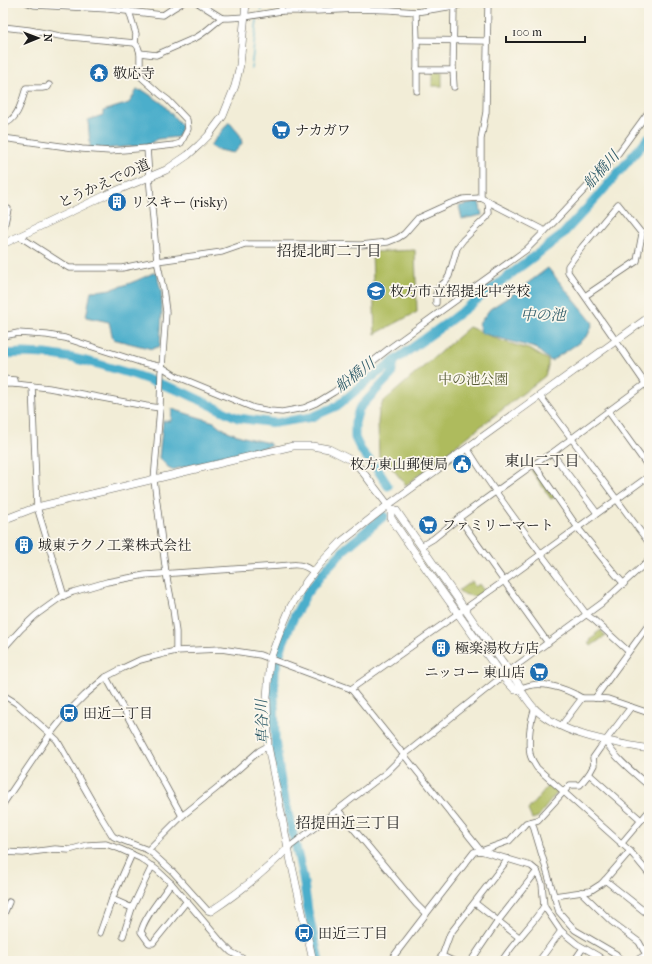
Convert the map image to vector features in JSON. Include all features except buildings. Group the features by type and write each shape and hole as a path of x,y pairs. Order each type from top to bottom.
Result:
{"street":[{"path":"28,3 34,5 108,9 163,15 182,3"},
{"path":"198,3 222,18"},
{"path":"245,17 246,3"},
{"path":"281,11 282,3"},
{"path":"300,3 300,11"},
{"path":"140,54 156,55 200,36 222,18 245,17 281,11 358,9 416,12 468,3"},
{"path":"481,198 480,140 486,112 488,3"},
{"path":"454,6 454,87"},
{"path":"3,138 82,149 110,151 174,145 181,143 188,129 187,120 168,100 141,77 140,54 135,43 136,34 128,11"},
{"path":"416,12 417,91"},
{"name":"とうかえでの道","path":"3,244 106,195 166,170 188,155 208,136 223,116 235,86 240,65 245,17"},
{"path":"3,26 60,36 135,43"},
{"path":"417,40 487,41"},
{"path":"417,70 453,70"},
{"path":"3,124 8,123 18,111 26,88 42,88 48,87 49,85"},
{"path":"3,336 18,333 65,338 162,369 254,408 282,412 304,408 316,403 334,392 391,347 526,250 616,155 649,111"},
{"path":"147,148 157,261 163,288 166,312 154,480 166,573 176,632 176,651"},
{"path":"8,209 3,233 15,238 69,268 122,268 156,261 222,252 244,244 362,245 388,242 404,234 418,218 463,199 481,198 545,231"},
{"path":"436,303 436,294 439,287 449,276 457,248 463,240 487,218 489,213 488,201"},
{"path":"585,296 637,261 642,234 618,204 568,266 568,272 616,340 647,383 649,389"},
{"path":"313,961 268,746 267,697 273,660 280,632 291,606 314,572 341,542 467,448 649,317"},
{"path":"3,379 15,380 15,384"},
{"path":"421,546 433,539 496,491 552,453 647,383"},
{"path":"3,384 32,386 160,408"},
{"path":"32,386 37,507 64,596"},
{"path":"540,396 649,543"},
{"path":"608,411 649,468"},
{"path":"3,520 37,507 293,446 312,446 330,449 351,460 359,467 389,507 391,518 408,543 502,676 515,690 543,685 554,686 576,694 582,698 608,700 631,706 649,713"},
{"path":"467,448 482,472 541,555 587,615 628,652"},
{"path":"552,453 597,513"},
{"path":"534,464 578,528 624,584"},
{"path":"351,689 541,555 649,476"},
{"path":"389,507 396,510 464,609 520,686 520,689 535,708 544,716 576,733 605,741 649,749"},
{"path":"459,518 548,643"},
{"path":"3,695 16,703 57,740 112,835 148,850 173,872 208,911 211,911 226,901 290,847 387,772 404,756 508,671 602,603 649,560"},
{"path":"3,649 36,616 61,597 107,582 166,573 299,565 307,567 314,572"},
{"path":"595,698 649,624"},
{"path":"3,804 50,733 68,712 106,677 140,660 176,651 221,649 260,655 351,689 481,851 531,866 537,871 542,884 544,906 560,931 583,948 605,961"},
{"path":"106,677 182,816"},
{"path":"561,726 582,698"},
{"path":"390,961 474,852 509,841 526,823 538,820 570,785 580,785 594,765 593,758 631,706"},
{"path":"535,708 531,717 529,740 532,762 630,852 649,874"},
{"path":"605,741 617,758 649,786"},
{"path":"148,850 182,816 218,788 259,751 268,746"},
{"path":"589,774 642,820"},
{"path":"338,810 426,914"},
{"path":"621,844 649,811"},
{"path":"532,822 559,912 575,930 616,954 620,961"},
{"path":"3,852 55,849 69,850 87,845 106,844 132,854 152,866 171,883 223,944 231,952 247,961"},
{"path":"554,896 590,891 601,884 630,852"},
{"path":"100,933 112,898 132,854"},
{"path":"437,961 442,956 450,934 508,859"},
{"path":"123,936 132,908 152,866"},
{"path":"471,961 498,921 537,871"},
{"path":"605,880 649,915"},
{"path":"171,883 142,927 141,932 149,943 153,943 187,901"},
{"path":"581,892 612,922 639,942 648,955 635,961"},
{"path":"112,898 132,908"},
{"path":"3,916 9,902"},
{"path":"475,903 520,938"},
{"path":"502,961 544,906"},
{"path":"539,961 560,931"},
{"path":"574,961 583,948"},
{"path":"231,952 232,961"},
{"path":"442,956 452,961"}],"green space":[{"path":"432,72 442,72 442,86 432,86"},
{"path":"415,250 417,312 375,334 372,252"},
{"name":"中の池公園","path":"469,327 502,341 531,350 548,360 548,367 545,376 406,485 391,467 379,460 379,411 383,402"},
{"path":"531,470 535,470 538,473 555,497 551,499"},
{"path":"472,581 475,587 479,584 484,591 475,597 460,593 459,590"},
{"path":"601,630 605,636 591,646 588,643 591,642 590,640 596,636 595,634"},
{"path":"550,783 559,790 538,817 532,819 528,810"}],"water":[{"path":"137,90 144,91 162,103 182,126 178,137 157,139 148,145 89,150 88,120 103,115 103,111 129,103"},
{"path":"229,122 240,135 242,143 233,153 214,149 210,145"},
{"path":"479,202 482,215 462,219 459,206"},
{"name":"中の池","path":"548,268 593,323 588,335 551,361 535,348 481,333 479,324 490,309"},
{"path":"153,273 158,273 161,291 162,312 160,346 152,349 113,339 109,322 86,317 91,291 107,290 123,286"},
{"path":"172,409 214,422 233,433 269,443 271,446 171,470 159,458 163,421 171,421"}],"waterway":[{"path":"261,11 262,3"},
{"path":"251,69 257,20"},
{"name":"船橋川","path":"3,354 46,354 98,364 183,392 238,418 275,423 312,417 337,406 376,374 444,325 561,236 649,137"},
{"name":"車谷川","path":"388,486 379,472 361,450 355,438 355,423 359,409 391,375 394,362"},
{"name":"車谷川","path":"319,961 308,911 303,877 281,782 275,740 275,671 283,643 294,617 307,593 327,568 346,548 384,516"}],"place":[{"name":"敬応寺","path":"99,73"},
{"name":"ナカガワ","path":"281,130"},
{"name":"リスキー (risky)","path":"117,202"},
{"name":"枚方市立招提北中学校","path":"376,291"},
{"name":"枚方東山郵便局","path":"462,464"},
{"name":"ファミリーマート","path":"428,525"},
{"name":"城東テクノ工業株式会社","path":"24,545"},
{"name":"極楽湯枚方店","path":"441,648"},
{"name":"ニッコー 東山店","path":"539,672"},
{"name":"田近二丁目","path":"69,713"},
{"name":"田近三丁目","path":"304,933"}],"district":[{"name":"招提北町二丁目","path":"329,251"},
{"name":"東山二丁目","path":"542,461"},
{"name":"招提田近三丁目","path":"348,823"}]}
